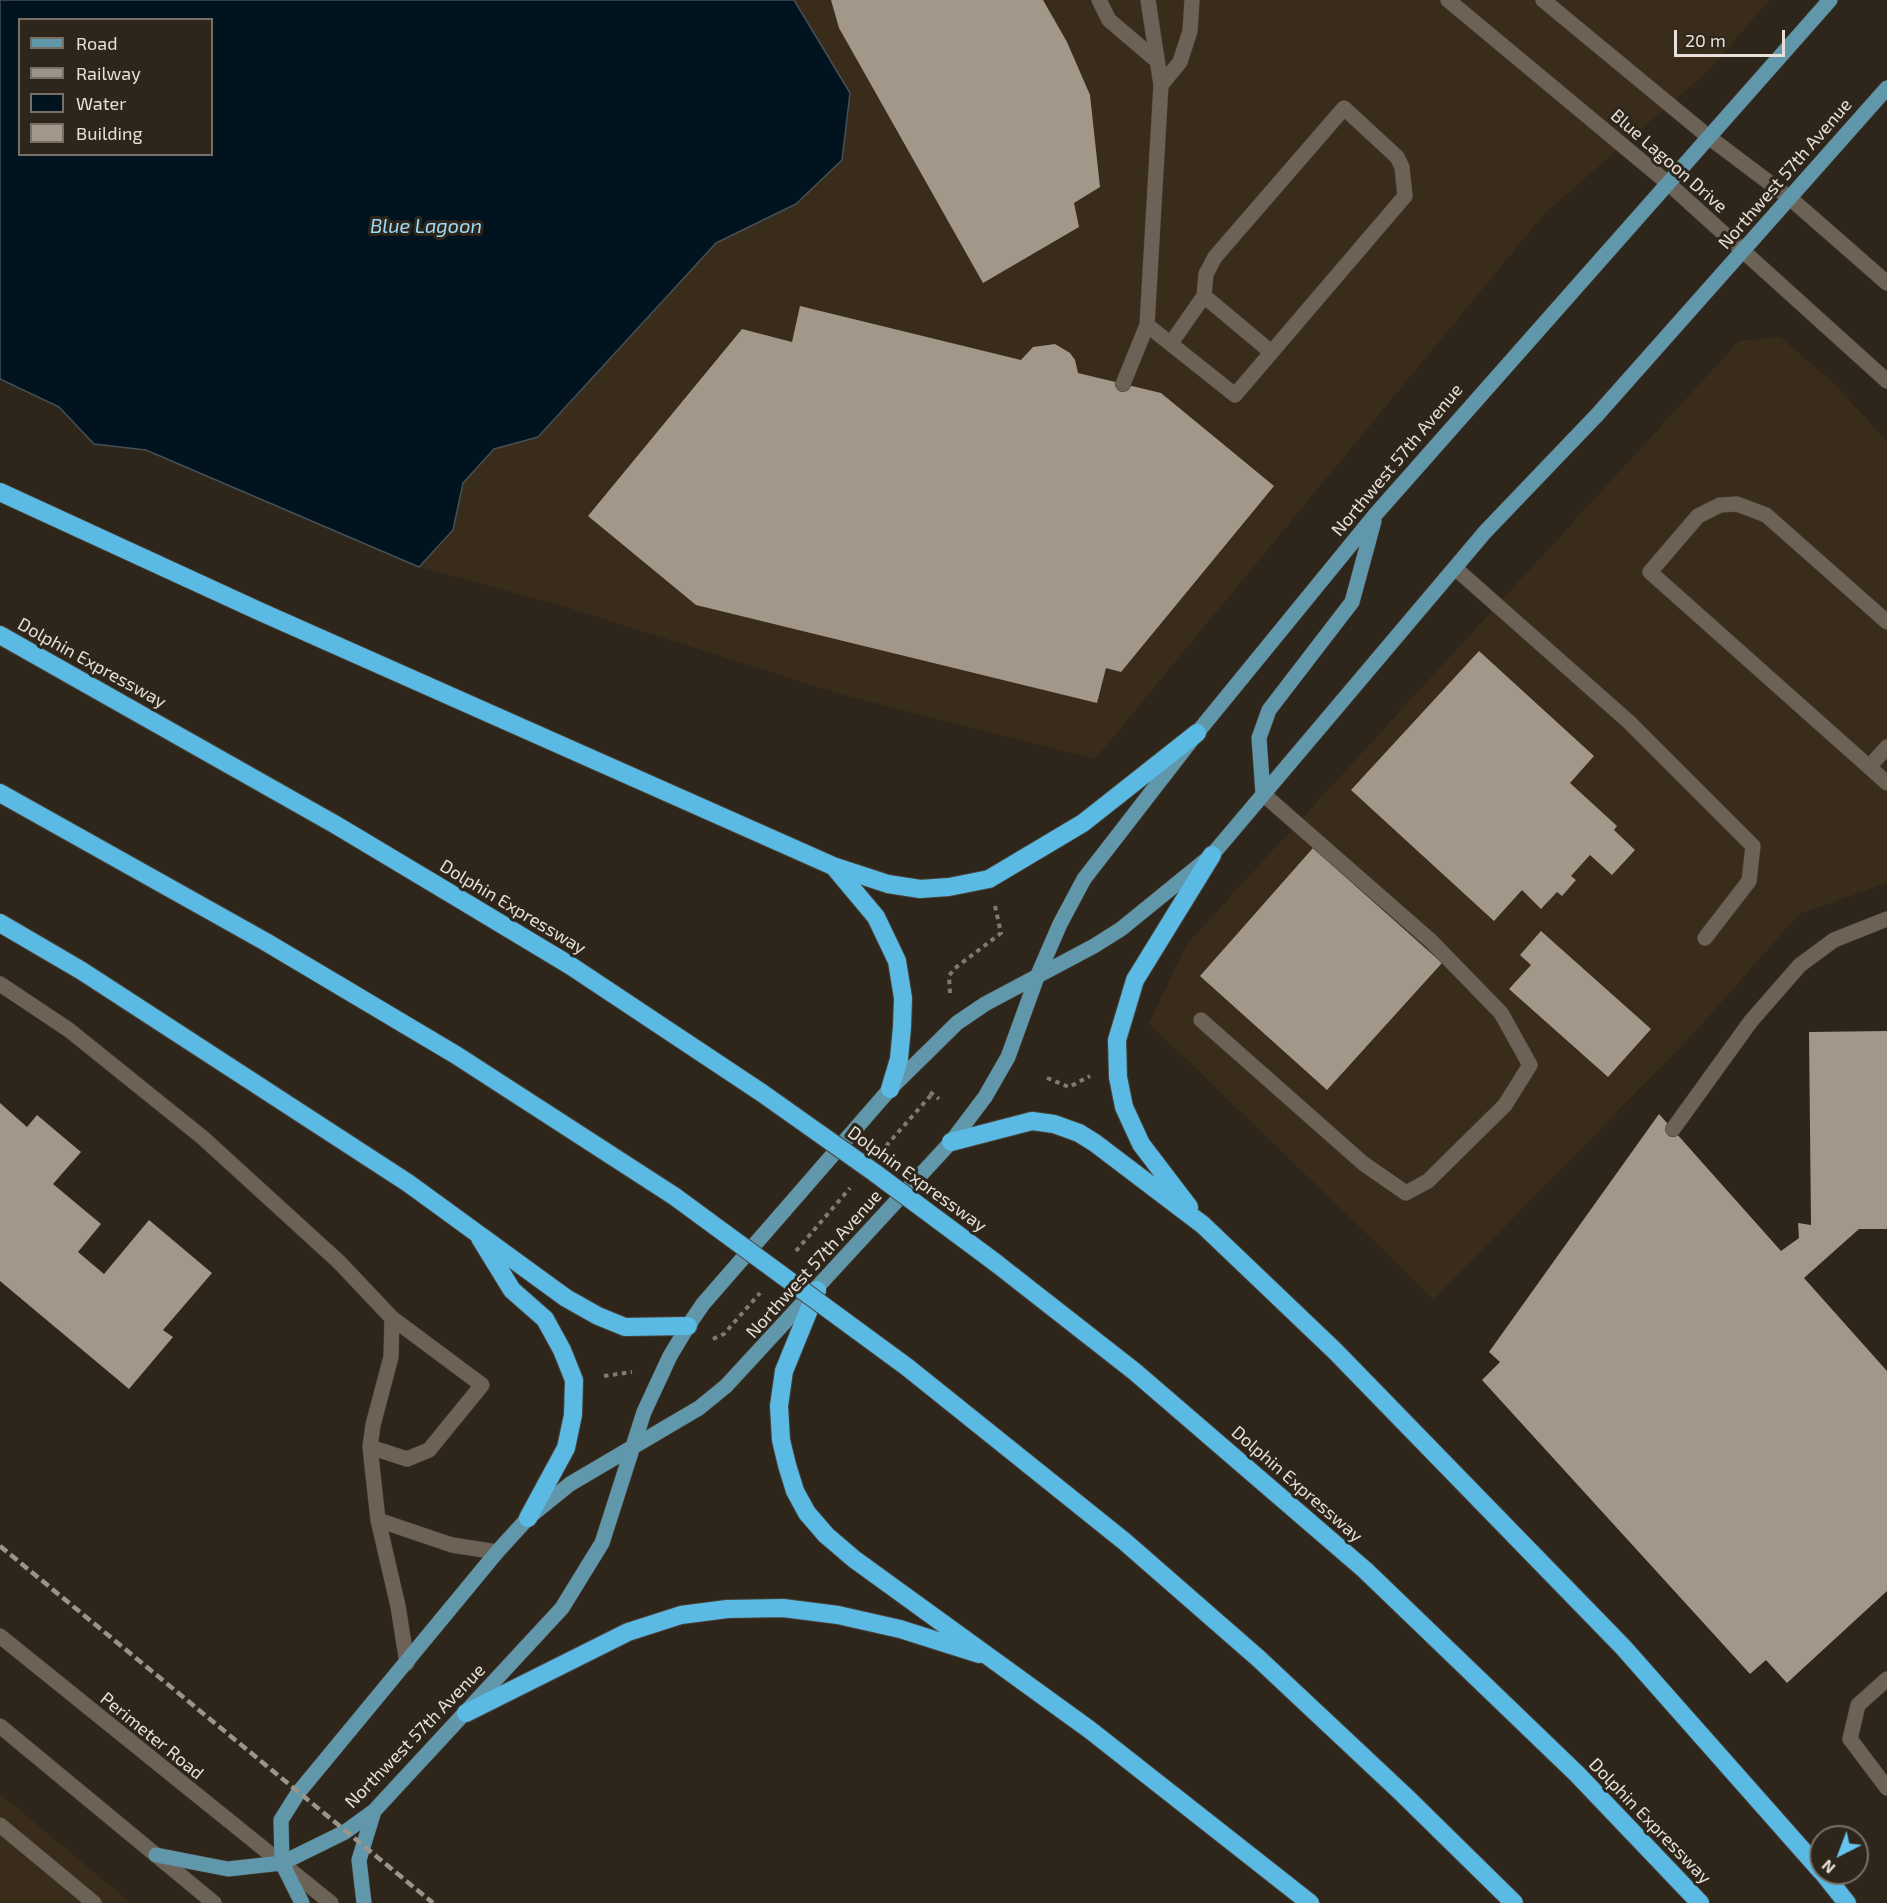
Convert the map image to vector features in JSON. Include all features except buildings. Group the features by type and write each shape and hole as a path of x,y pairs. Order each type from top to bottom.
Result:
{"highway":[{"path":"0,492 261,612 834,866 888,884 920,889 949,887 989,879 1083,823 1197,734"},
{"name":"Dolphin Expressway","path":"0,635 417,873 571,966 762,1093 996,1263 1134,1371 1365,1570 1577,1774 1700,1903"},
{"path":"0,793 266,942 456,1055 674,1196 908,1367 1124,1541 1258,1658 1403,1794 1514,1903"},
{"path":"1203,1225 1141,1144 1124,1107 1118,1077 1117,1040 1135,980 1212,855"},
{"path":"834,866 876,917 897,961 903,998 902,1027 899,1059 890,1089"},
{"path":"0,923 82,971 474,1228 566,1298 598,1316 625,1327 688,1326"},
{"path":"951,1142 1032,1121 1054,1124 1079,1133 1095,1143 1203,1225 1335,1351 1623,1647 1809,1857"},
{"path":"474,1228 513,1290 544,1319 562,1350 574,1380 573,1415 566,1448 528,1518"},
{"path":"817,1290 784,1371 779,1406 781,1440 795,1491 807,1513 826,1535 854,1559 996,1659 1213,1825 1310,1903"},
{"path":"466,1713 628,1632 681,1616 727,1609 783,1608 838,1615 900,1629 996,1659"},
{"path":"1832,1885 1847,1903"}],"main road":[{"name":"Northwest 57th Avenue","path":"631,1447 699,1407 726,1386 817,1290 951,1142 985,1097 1008,1057 1037,977 1060,924 1084,879 1197,734 1375,515 1475,399 1710,138 1830,0"},
{"name":"Northwest 57th Avenue","path":"156,1855 228,1869 282,1863 345,1832 374,1810 561,1608 602,1544 631,1447 657,1383 688,1326 704,1304 890,1089 957,1023 985,1004 1120,929 1212,855 1455,568 1791,199 1887,88"},
{"path":"1263,794 1259,738 1269,710 1352,602 1375,515"},
{"path":"302,1903 282,1863 281,1820 298,1793 497,1552 528,1518 570,1484 631,1447"},
{"path":"364,1903 359,1860 374,1810"}],"street":[{"path":"1099,0 1109,20 1156,60"},
{"path":"1123,384 1147,325 1161,85 1148,0"},
{"path":"1161,85 1180,62 1190,31 1192,0"},
{"name":"Blue Lagoon Drive","path":"1448,0 1669,184 1887,381"},
{"path":"1543,0 1710,138 1791,199 1887,283"},
{"path":"1147,325 1235,395 1405,196 1402,167 1397,157 1344,108 1215,257 1206,274 1204,296 1171,344"},
{"path":"1204,296 1271,352"},
{"path":"1887,622 1766,515 1737,504 1720,505 1698,516 1650,572 1887,783"},
{"path":"1455,568 1629,722 1753,846 1749,881 1705,938"},
{"path":"1869,766 1887,747"},
{"path":"1201,1020 1364,1164 1406,1193 1428,1181 1505,1105 1530,1065 1501,1013 1431,941 1263,794"},
{"path":"1673,1129 1751,1021 1800,965 1834,940 1887,919"},
{"path":"0,984 69,1030 202,1137 339,1262 392,1317 482,1385 429,1450 407,1459 370,1447"},
{"path":"392,1317 391,1357 373,1425 370,1447 378,1521 398,1606 407,1663"},
{"path":"378,1521 452,1545 497,1552"},
{"name":"Perimeter Road","path":"0,1636 331,1903"},
{"path":"1887,1679 1858,1705 1850,1739 1887,1788"},
{"path":"0,1725 214,1903"},
{"path":"0,1825 93,1903"}],"path":[{"path":"950,993 949,976 954,969 1001,933 993,899"},
{"path":"1047,1078 1069,1087 1093,1075"},
{"path":"925,1088 939,1099"},
{"path":"885,1147 932,1094"},
{"path":"793,1254 855,1183"},
{"path":"712,1339 724,1334 762,1290"},
{"path":"604,1376 633,1372"}],"shaded area":[{"path":"794,0 1769,0 1709,70 1545,213 1095,759 840,694 563,606 419,567 453,530 463,483 494,449 538,437 716,243 796,204 850,93"},
{"path":"1780,337 1831,381 1887,441 1887,883 1799,914 1694,1033 1434,1299 1149,1023 1187,944 1739,341"},
{"path":"0,1794 131,1903 0,1903"}],"water":[{"name":"Blue Lagoon","path":"0,0 794,0 850,93 842,160 796,204 716,243 538,437 494,449 463,483 453,530 419,567 146,450 94,444 59,407 0,379"}],"railway":[{"path":"0,1546 433,1903"}]}
